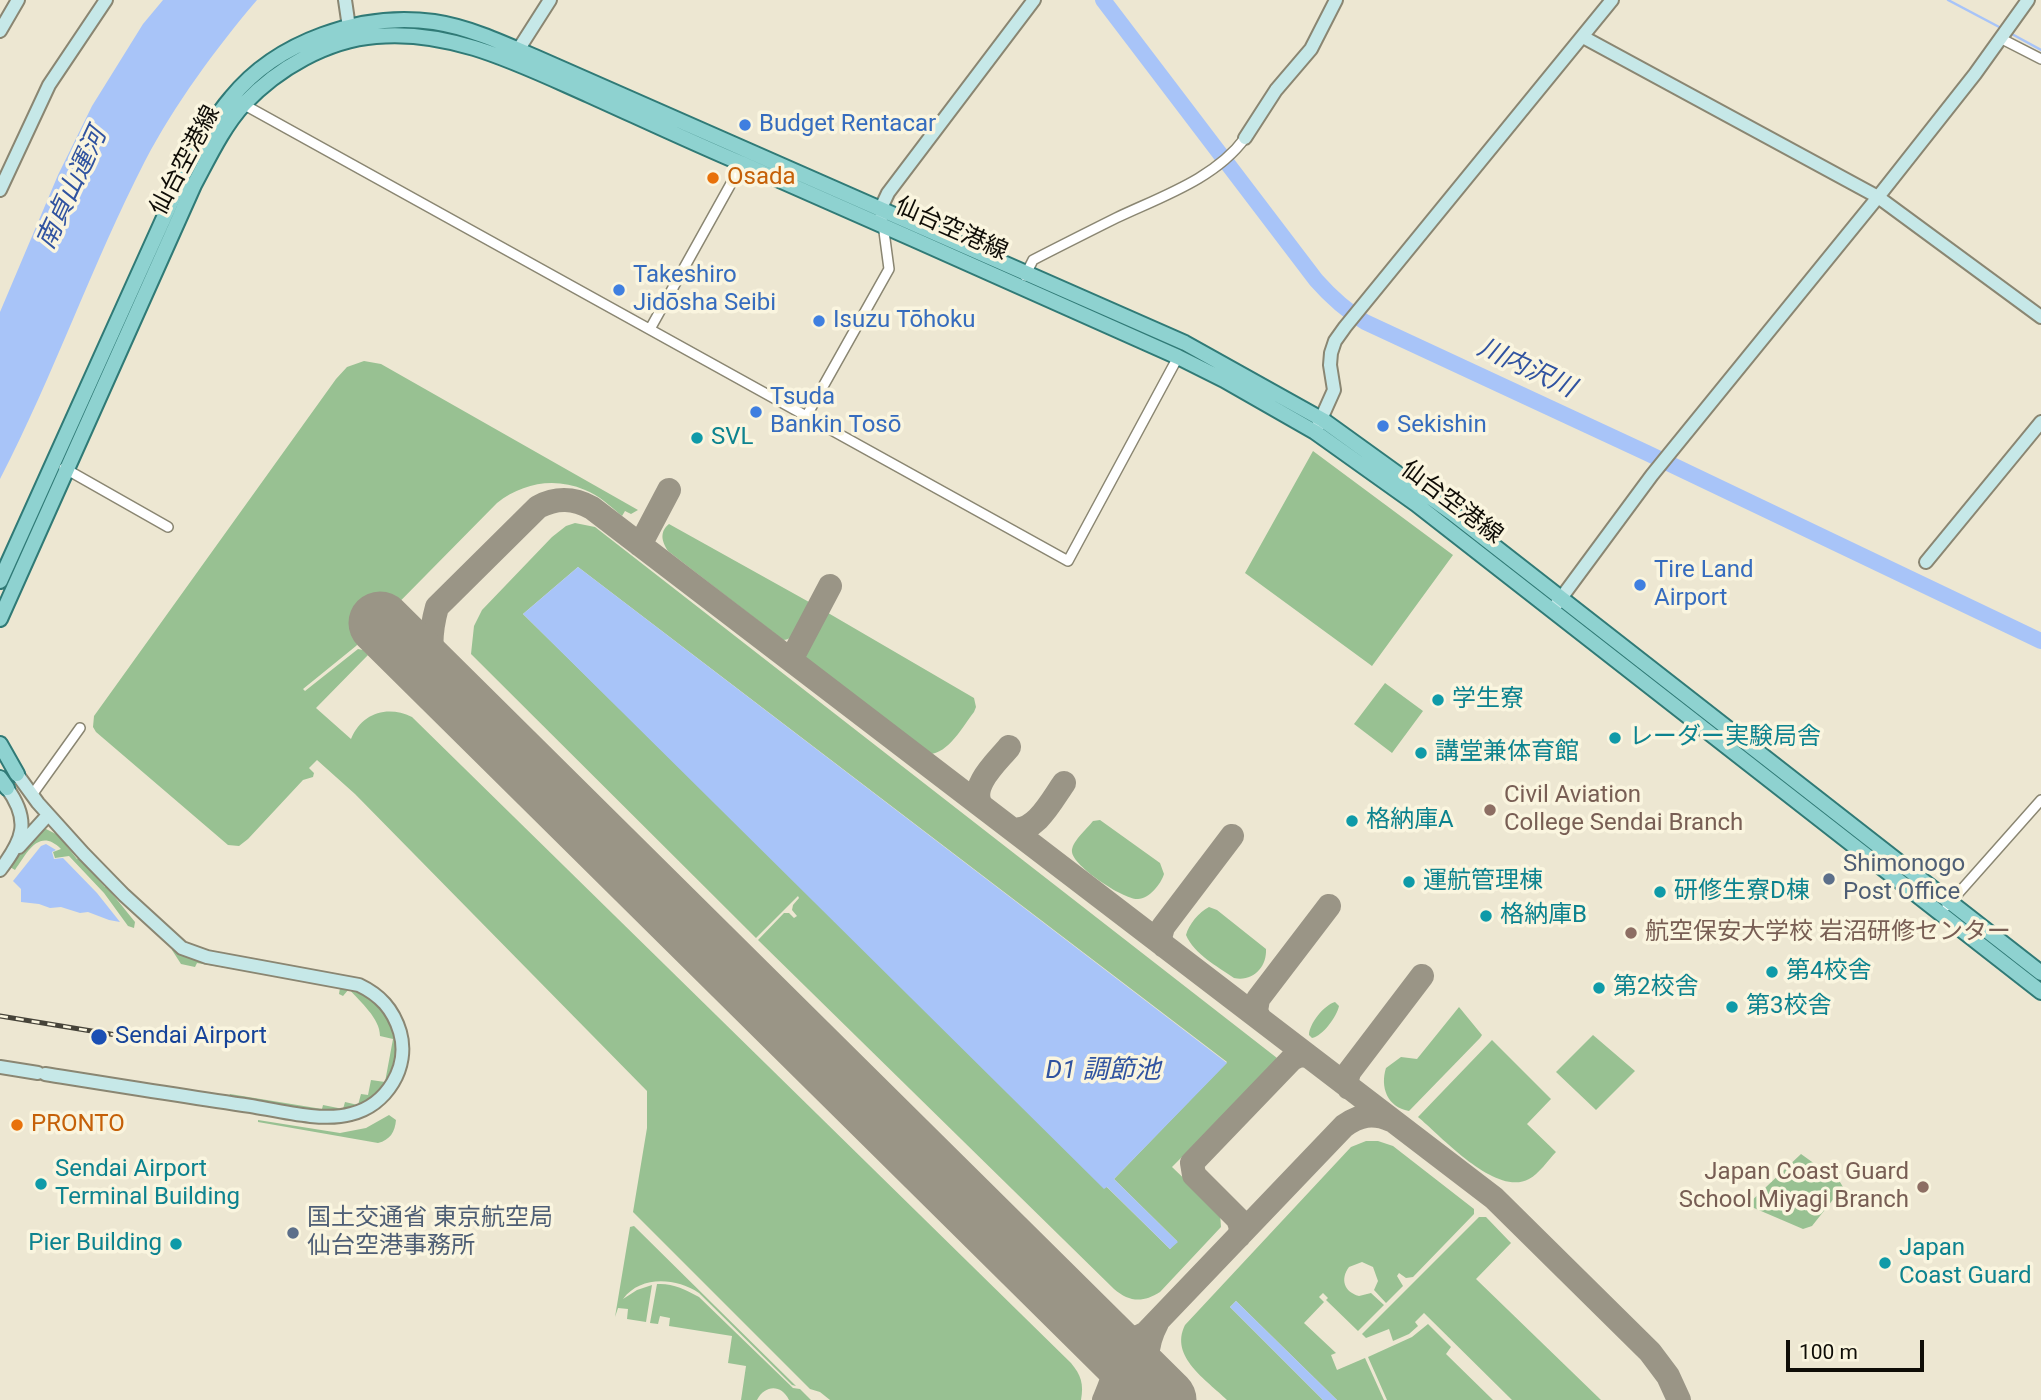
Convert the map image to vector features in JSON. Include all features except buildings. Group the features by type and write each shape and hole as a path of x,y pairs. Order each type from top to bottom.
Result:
{"main road":[{"name":"仙台空港線","path":"0,581 60,466 237,101 292,65 331,46 350,33 436,37 514,55 745,157 883,224 1185,343 1319,426 1416,504 1557,604 1946,908 2041,992"},
{"name":"仙台空港線","path":"745,157 881,208 1319,426"},
{"name":"仙台空港線","path":"0,619 60,466"},
{"path":"0,744 17,775"},
{"name":"仙台空港線","path":"1946,908 2041,973"}],"street":[{"path":"0,31 18,0"},
{"path":"0,190 48,85 106,0"},
{"path":"345,0 350,33"},
{"path":"514,55 550,0"},
{"path":"807,415 889,269 881,208 888,193 1034,0"},
{"path":"1024,279 1033,260 1176,190 1214,168 1236,150 1276,90 1311,48 1336,0"},
{"path":"1319,426 1334,390 1330,365 1335,341 1612,0"},
{"path":"1557,604 1652,475 1878,197 1975,74 2028,0"},
{"path":"1583,37 1878,197 2041,317"},
{"path":"2001,37 2041,59"},
{"path":"237,101 1068,561 1178,357"},
{"path":"650,329 745,157"},
{"path":"1926,562 2041,422"},
{"path":"60,466 169,527"},
{"path":"32,795 80,728"},
{"path":"0,1067 328,1116 362,1111 386,1093 398,1072 403,1049 396,1021 389,1007 370,990 334,979 207,957 182,948 124,895 48,815 17,775"},
{"path":"3,783 23,817 14,852"},
{"path":"1946,908 2041,800"},
{"path":"0,870 48,815"}],"green space":[{"path":"364,361 381,364 638,510 631,514 625,511 622,516 590,492 562,484 539,484 507,496 356,646 303,689 305,691 358,649 368,655 316,708 351,739 362,723 376,714 393,712 412,717 1071,1363 1081,1380 1081,1400 830,1400 820,1392 810,1389 633,1212 647,1128 647,1091 355,794 317,760 309,768 314,773 313,777 303,780 248,839 239,846 228,845 96,732 93,727 94,716 336,379 347,367"},
{"path":"1313,451 1453,555 1372,666 1245,573"},
{"path":"575,523 595,527 1277,1058 1172,1167 1220,1213 1221,1227 1160,1292 1136,1300 1114,1289 758,940 784,913 789,913 794,918 797,916 792,910 798,896 756,938 471,654 474,626 482,610 552,537 566,526","holes":["578,567 1227,1062 1114,1179 1177,1241 1170,1249 523,614"]},
{"path":"669,524 809,602 804,620 793,636 783,640 668,551 663,537"},
{"path":"823,610 974,698 974,712 949,744 936,753 929,754 805,659 803,647"},
{"path":"1385,683 1423,711 1392,753 1354,724"},
{"path":"1100,820 1160,863 1164,874 1154,890 1146,896 1138,899 1122,894 1100,881 1075,858 1072,848 1077,840 1093,821"},
{"path":"46,829 58,835 77,859 106,886 135,922 134,928 128,926 104,893 69,856 55,858 53,852 61,849 53,843 40,841 29,850 15,870 10,867 38,830"},
{"path":"1209,907 1217,910 1266,949 1264,962 1258,972 1247,978 1234,978 1194,948 1186,935 1198,915"},
{"path":"172,950 192,958 349,989 343,996 339,994 340,988 320,984 197,963 195,967 181,964"},
{"path":"349,989 370,999 389,1020 394,1036 395,1052 392,1069 385,1081 393,1039 380,1036 377,1023"},
{"path":"1335,1002 1339,1006 1332,1020 1321,1034 1312,1038 1309,1035 1314,1021 1326,1007"},
{"path":"1459,1007 1482,1035 1409,1111 1401,1109 1390,1101 1387,1095 1384,1082 1386,1068 1401,1057 1417,1059"},
{"path":"1593,1035 1635,1071 1596,1110 1556,1072"},
{"path":"1492,1040 1551,1099 1527,1124 1556,1152 1533,1177 1516,1182 1501,1180 1486,1173 1418,1117"},
{"path":"371,1080 385,1082 373,1096 359,1105 342,1110 316,1111 229,1096 230,1094 322,1109 323,1105 343,1109 345,1102 358,1105 361,1094 368,1095"},
{"path":"389,1115 396,1120 394,1128 389,1138 378,1143 258,1122 340,1133 366,1128"},
{"path":"1366,1141 1378,1141 1393,1146 1474,1209 1474,1214 1413,1277 1406,1278 1399,1273 1397,1276 1403,1286 1386,1303 1374,1290 1378,1281 1373,1267 1362,1262 1349,1267 1344,1280 1347,1288 1359,1296 1371,1293 1384,1305 1358,1331 1326,1300 1328,1298 1323,1293 1319,1297 1324,1302 1304,1323 1336,1353 1331,1355 1337,1370 1365,1358 1384,1400 1337,1400 1236,1301 1230,1307 1323,1400 1227,1400 1186,1358 1181,1337 1185,1325 1351,1147"},
{"path":"1801,1154 1843,1187 1812,1226 1803,1229 1747,1205"},
{"path":"1479,1217 1486,1217 1511,1243 1476,1279 1601,1400 1512,1400 1424,1313 1415,1322 1418,1326 1409,1334 1393,1341 1389,1329 1366,1338 1362,1334"},
{"path":"634,1226 796,1386 699,1293 680,1284 659,1281 630,1291 623,1299 652,1285 646,1322 627,1319 628,1309 618,1308 615,1317 630,1227"},
{"path":"657,1284 678,1287 699,1297 793,1388 800,1389 811,1400 789,1400 782,1391 773,1388 764,1391 757,1400 741,1400 746,1366 728,1363 732,1336 669,1326 670,1318 660,1316 658,1324 650,1323"},
{"path":"1428,1324 1451,1347 1446,1354 1493,1400 1387,1400 1368,1357 1412,1337"}],"water":[{"name":"南貞山運河","path":"163,0 257,0 197,77 145,161 0,479 0,312 58,175 92,106 143,24"},
{"name":"D1 調節池","path":"578,567 1227,1063 1114,1179 1178,1242 1170,1249 1107,1187 1104,1189 523,614"},
{"path":"46,844 56,850 52,852 54,859 63,858 97,893 120,922 88,912 80,913 61,907 50,908 21,902 21,889 13,881 41,846"},
{"path":"1236,1301 1337,1400 1323,1400 1230,1307"}],"waterway":[{"name":"川内沢川","path":"1103,0 1316,280 1339,303 1365,322 2041,641"},
{"path":"1948,0 2001,28"},
{"path":"2010,33 2041,50"}],"taxiway":[{"path":"640,545 669,490"},
{"path":"444,685 432,658 437,607 538,507 565,500 592,508 1494,1198 1650,1352 1668,1376 1679,1400"},
{"path":"791,660 830,586"},
{"path":"981,805 978,798 982,782 1009,747"},
{"path":"1012,829 1020,829 1035,821 1064,783"},
{"path":"1164,946 1160,938 1163,927 1232,836"},
{"path":"1260,1019 1256,1011 1258,999 1329,906"},
{"path":"1349,1088 1349,1072 1422,976"},
{"path":"1239,1236 1241,1228 1238,1219 1194,1175 1192,1163 1292,1059 1300,1055 1308,1056"},
{"path":"1095,1331 1120,1340 1146,1333 1344,1126 1366,1116 1391,1120"},
{"path":"1157,1323 1149,1342 1148,1362 1152,1380 1163,1398"},
{"path":"1104,1400 1113,1378 1115,1364 1107,1342"},
{"path":"1108,1400 1128,1390 1149,1391 1163,1398"}],"runway":[{"path":"380,623 1165,1400"}],"railway":[{"path":"0,1016 116,1035"}],"place":[{"name":"Budget Rentacar","path":"745,125"},
{"name":"Osada","path":"713,178"},
{"name":"Takeshiro Jidōsha Seibi","path":"619,290"},
{"name":"Isuzu Tōhoku","path":"819,321"},
{"name":"Tsuda Bankin Tosō","path":"756,412"},
{"name":"Sekishin","path":"1383,426"},
{"name":"SVL","path":"697,438"},
{"name":"Tire Land Airport","path":"1640,585"},
{"name":"学生寮","path":"1438,700"},
{"name":"レーダー実験局舎","path":"1615,738"},
{"name":"講堂兼体育館","path":"1421,753"},
{"name":"Civil Aviation College Sendai Branch","path":"1490,810"},
{"name":"格納庫A","path":"1352,821"},
{"name":"Shimonogo Post Office","path":"1829,879"},
{"name":"運航管理棟","path":"1409,882"},
{"name":"研修生寮D棟","path":"1660,892"},
{"name":"格納庫B","path":"1486,916"},
{"name":"航空保安大学校 岩沼研修センター","path":"1631,933"},
{"name":"第4校舎","path":"1772,972"},
{"name":"第2校舎","path":"1599,988"},
{"name":"第3校舎","path":"1732,1007"},
{"name":"Sendai Airport","path":"99,1037"},
{"name":"PRONTO","path":"17,1125"},
{"name":"Sendai Airport Terminal Building","path":"41,1184"},
{"name":"Japan Coast Guard School Miyagi Branch","path":"1923,1187"},
{"name":"国土交通省 東京航空局 仙台空港事務所","path":"293,1233"},
{"name":"Pier Building","path":"176,1244"},
{"name":"Japan Coast Guard","path":"1885,1263"}]}
